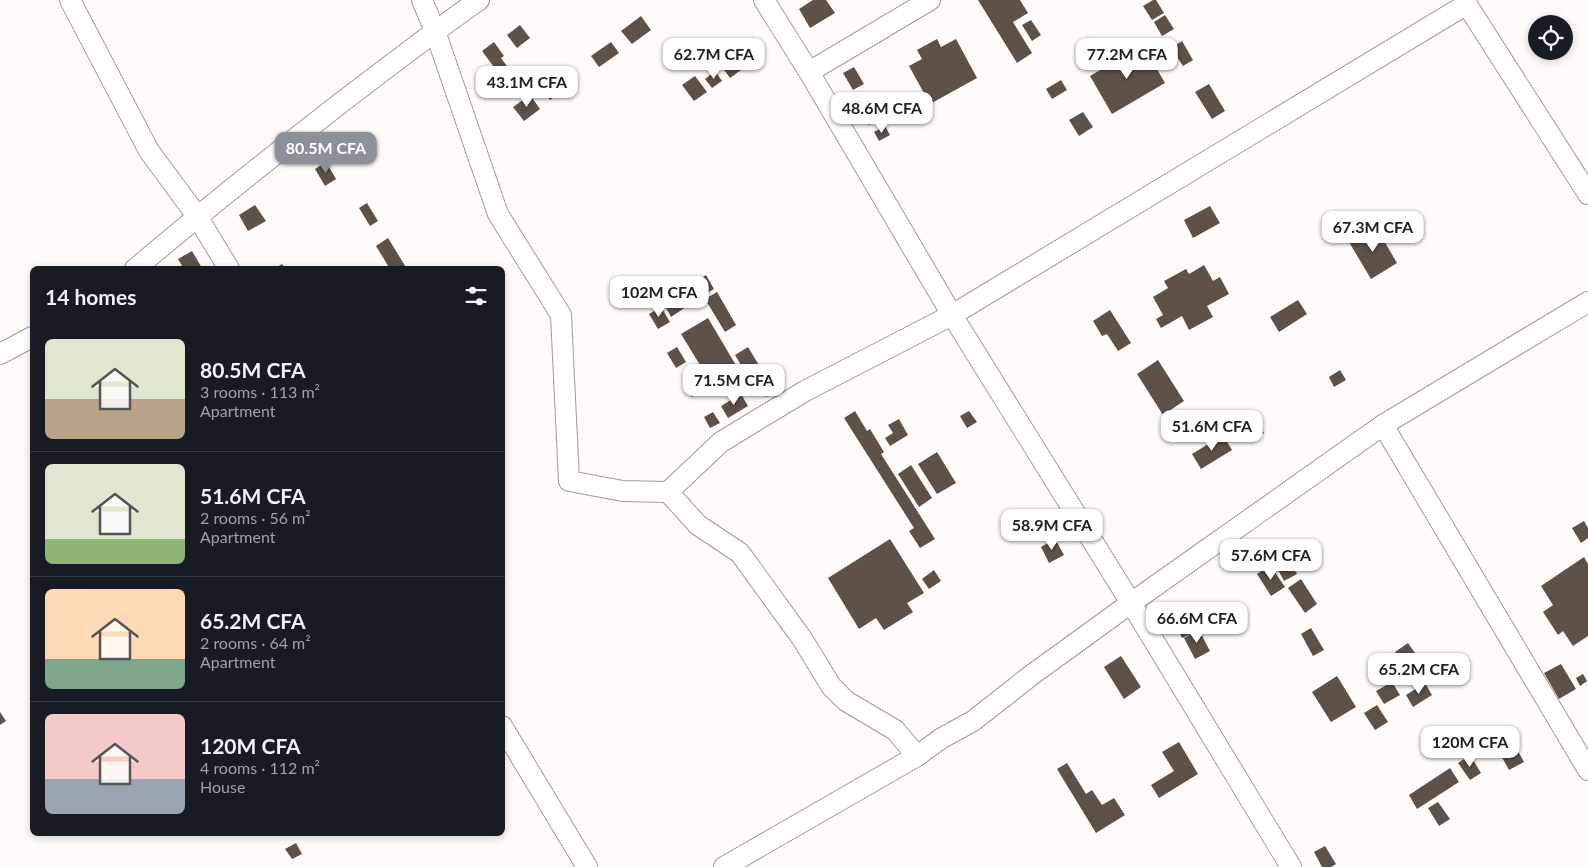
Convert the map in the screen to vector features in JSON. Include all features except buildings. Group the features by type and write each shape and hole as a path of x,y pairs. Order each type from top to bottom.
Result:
{"street":[{"path":"70,0 149,152 197,216 227,266"},
{"path":"422,0 435,31 498,214 561,315 569,481 623,491 668,492 720,442 805,390 952,315 1465,2 1588,194"},
{"path":"139,266 197,216 435,31 479,0"},
{"path":"764,0 809,72 952,315 1131,603 1291,867"},
{"path":"809,72 930,0"},
{"path":"724,867 917,756 942,738 973,721 1033,674 1131,603 1383,425 1588,302"},
{"path":"0,354 30,338"},
{"path":"1383,425 1588,770"},
{"path":"668,492 698,526 740,553 803,640 832,686 846,701 895,730 917,756"},
{"path":"505,731 587,867"}]}
